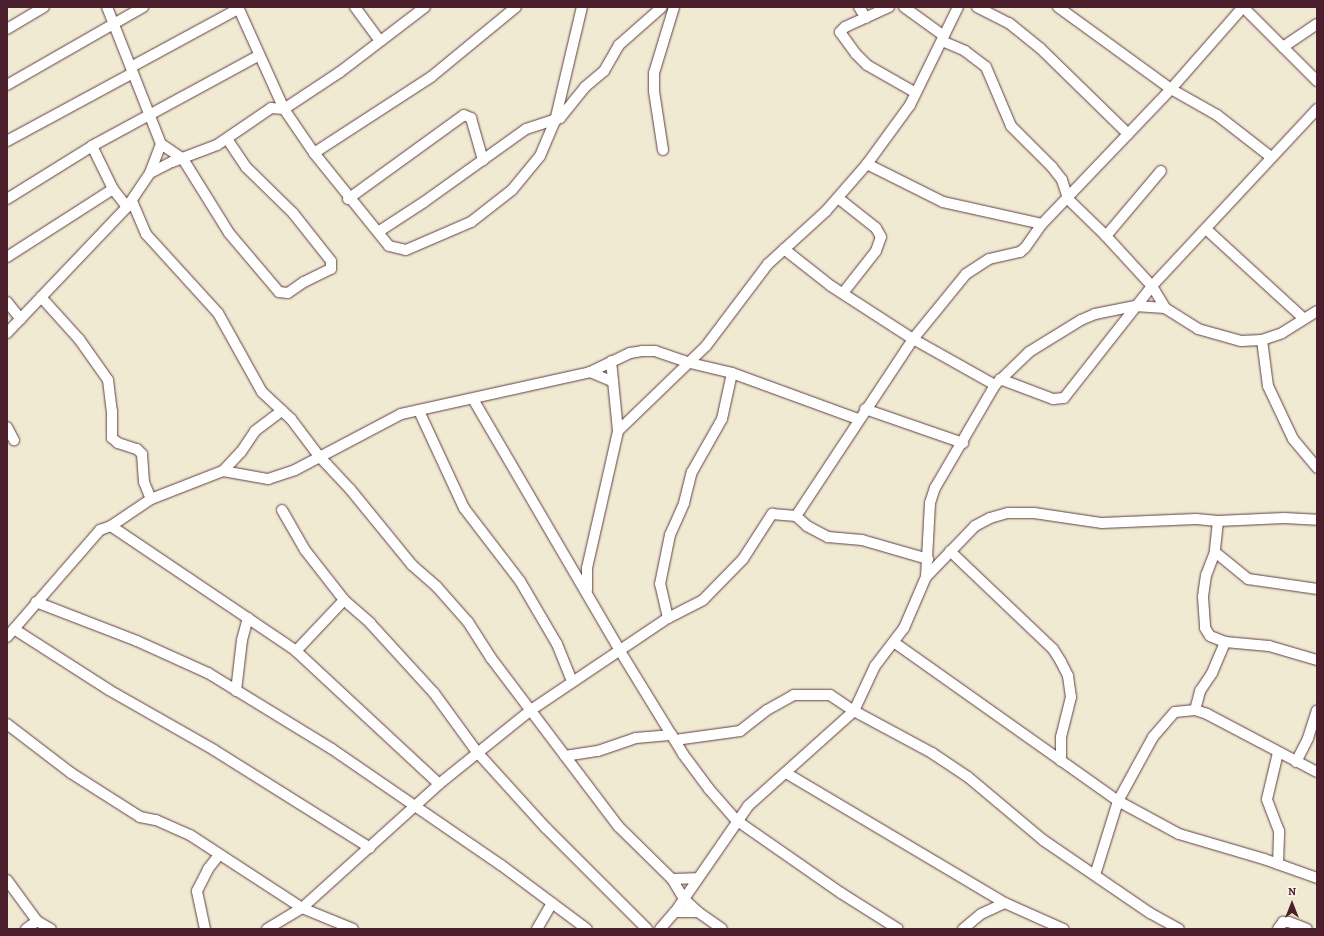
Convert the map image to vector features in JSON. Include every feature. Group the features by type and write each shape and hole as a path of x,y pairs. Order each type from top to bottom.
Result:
{"street":[{"path":"7,29 44,7"},
{"path":"107,7 151,115 161,144 183,159 229,233 279,292 288,293 304,282 331,269 331,262 293,213 246,167 227,139"},
{"path":"7,85 143,7"},
{"path":"355,7 380,41"},
{"path":"150,173 227,139 271,108 284,108 340,72 425,7"},
{"path":"314,153 431,77 516,7"},
{"path":"7,140 132,70 238,8 258,56 284,108 314,153 348,198 389,246 406,250 471,222 507,194 527,173 540,156 555,121 582,7"},
{"path":"378,232 526,129 541,122 555,121 565,113 585,87 604,71 619,45 662,7"},
{"path":"663,150 654,91 654,72 674,7"},
{"path":"859,7 866,18"},
{"path":"889,7 841,29 841,35 867,65 916,93"},
{"path":"904,7 943,39 986,67 1011,126 1052,167 1062,180 1068,198 1106,236 1152,286 1165,308 1198,330 1219,337 1241,341 1262,340 1282,333 1317,311"},
{"path":"618,431 690,363 720,331 757,277 838,198 867,164 901,118 916,93 958,7"},
{"path":"976,7 1009,23 1034,43 1128,134"},
{"path":"1058,7 1171,89 1217,115 1271,158"},
{"path":"796,516 858,419 914,339 966,274 989,259 1020,252 1042,224 1081,185 1171,89 1243,7 1317,81"},
{"path":"1283,47 1317,24"},
{"path":"7,199 92,146 258,56"},
{"path":"784,249 822,280 914,339 997,382 1053,399 1064,398 1152,286 1317,109"},
{"path":"348,198 464,115 472,118 483,160"},
{"path":"7,333 130,204 150,173 161,144"},
{"path":"92,146 113,189 130,204 146,234 218,313 262,392 282,410 319,456 350,489 412,565 437,587 464,617 491,658 618,826 672,879 684,899 698,912 722,929"},
{"path":"867,164 943,202 1042,224"},
{"path":"1106,236 1161,171"},
{"path":"1062,180 1081,185"},
{"path":"7,257 113,189"},
{"path":"838,198 876,228 881,236 876,251 843,293"},
{"path":"1206,228 1304,318"},
{"path":"42,297 79,339 108,380 112,411 112,438 114,442 137,449 142,454 144,482 151,499"},
{"path":"7,302 20,319"},
{"path":"926,577 930,503 935,488 963,443 997,382 1029,352 1082,320 1095,314 1135,306 1165,308"},
{"path":"1262,340 1268,386 1293,438 1317,468"},
{"path":"223,471 268,479 295,470 389,419 590,372 611,361 642,350 655,351 690,363 732,372 858,419"},
{"path":"589,596 587,568 618,431 611,361"},
{"path":"590,372 613,382"},
{"path":"668,618 660,584 670,535 684,503 692,472 722,419 732,372"},
{"path":"473,399 620,651 673,738 709,789 736,820 841,894 898,929"},
{"path":"866,409 902,424 963,443"},
{"path":"7,637 100,530 111,526 151,499 223,471 241,452 255,431 282,410"},
{"path":"419,411 464,508 520,581 557,644 572,681"},
{"path":"7,427 14,440"},
{"path":"282,510 305,550 344,600 370,623 434,693 477,752 546,828 647,929"},
{"path":"660,929 675,912 696,878 736,820 764,789 786,773 854,711 875,666 895,643 926,577 974,526 990,518 1008,513 1034,513 1102,523 1284,518 1317,520"},
{"path":"272,928 302,908 439,784 531,710 572,681 620,651 668,618 703,600 717,588 742,559 772,514 796,516 807,526 828,537 862,540 928,559"},
{"path":"1218,521 1215,552 1206,575 1203,612 1205,628 1210,636 1224,642 1269,646 1317,660"},
{"path":"111,526 296,651 439,784"},
{"path":"950,551 1053,649 1061,662 1068,676 1071,697 1061,737 1061,761"},
{"path":"1215,552 1248,579 1317,589"},
{"path":"296,651 344,600"},
{"path":"36,602 137,641 208,673 332,749 552,903 586,929"},
{"path":"236,691 242,640 248,618"},
{"path":"14,629 108,690 214,750 370,848"},
{"path":"1195,710 1200,691 1212,673 1224,642"},
{"path":"895,643 1118,801 1179,834 1278,864 1317,878"},
{"path":"565,756 598,751 636,738 673,738 740,731 767,710 797,694 830,694 854,711 932,753 962,773 1043,840 1095,874 1150,913 1179,929"},
{"path":"1095,874 1118,801 1153,737 1164,723 1176,712 1195,710 1207,714 1278,753 1317,772"},
{"path":"1296,762 1308,738 1317,710"},
{"path":"7,724 71,774 140,817 156,820 190,835 302,908 352,929"},
{"path":"1278,753 1267,799 1279,832 1278,864"},
{"path":"786,773 1005,903 1063,929"},
{"path":"204,929 197,891 208,868 219,855"},
{"path":"672,879 696,878"},
{"path":"7,880 37,921 51,929"},
{"path":"537,929 552,903"},
{"path":"963,929 981,914 1005,903"},
{"path":"675,912 698,912"},
{"path":"26,929 37,921"},
{"path":"1278,929 1283,922 1289,922 1307,929"}]}
